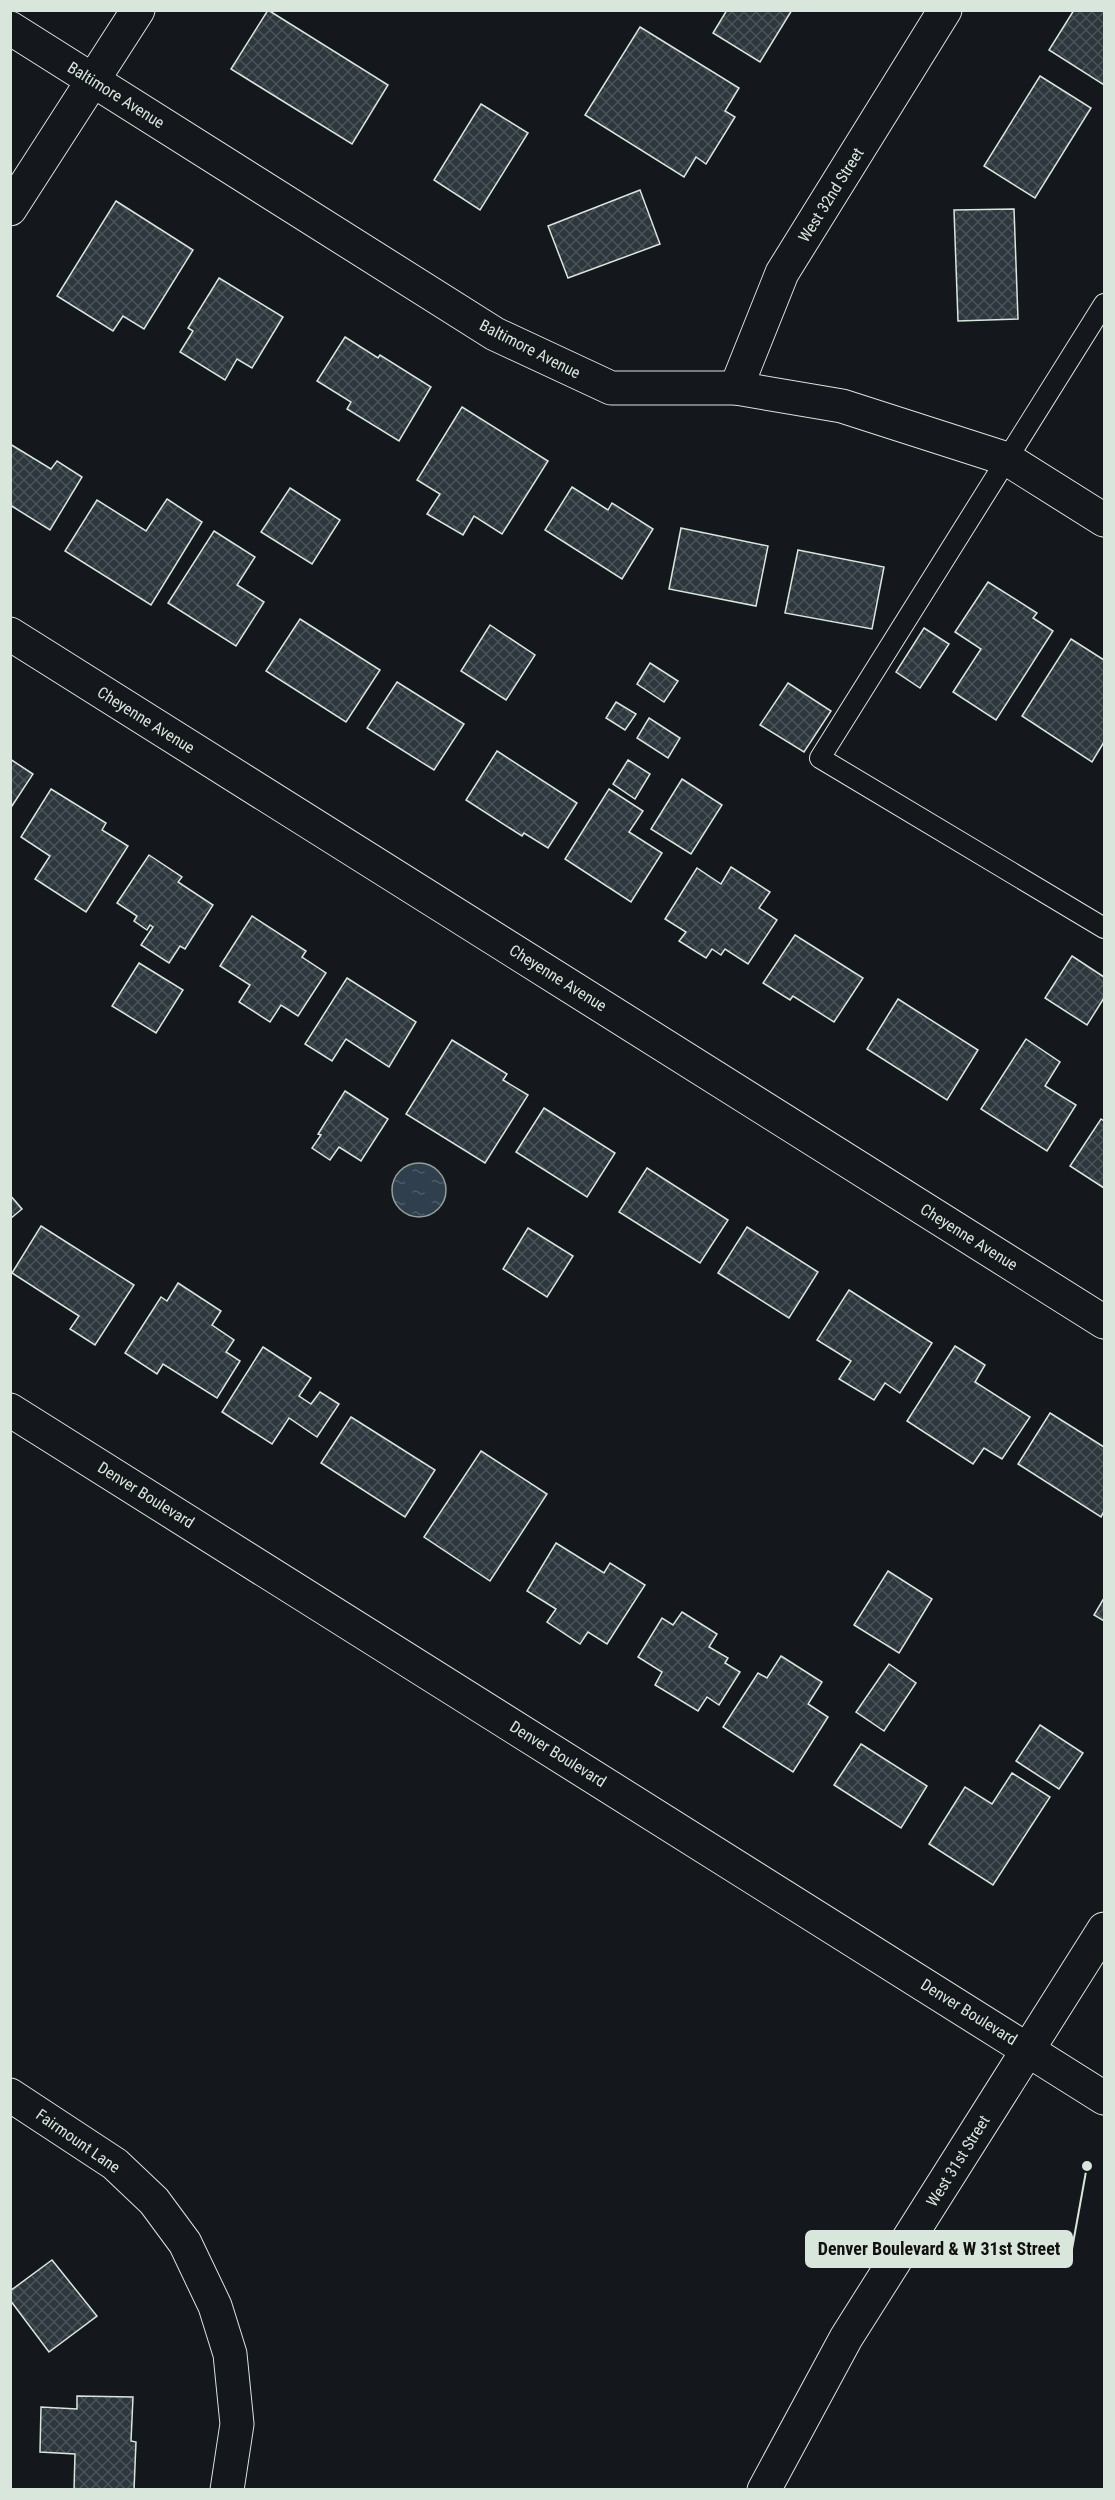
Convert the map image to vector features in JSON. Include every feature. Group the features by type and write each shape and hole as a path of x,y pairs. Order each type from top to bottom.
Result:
{"street":[{"path":"10,209 138,10"},
{"name":"West 32nd Street","path":"736,388 782,273 945,10"},
{"name":"Baltimore Avenue","path":"10,28 495,334 611,388 736,388 842,406 1007,459 1104,520"},
{"name":"Cheyenne Avenue","path":"10,634 1104,1322"},
{"name":"Denver Boulevard","path":"10,1410 1104,2097"},
{"name":"West 31st Street","path":"764,2490 846,2337 1104,1929"},
{"name":"Fairmount Lane","path":"10,2095 115,2164 154,2201 185,2243 215,2306 230,2354 237,2424 227,2490"}],"lane":[{"path":"1104,304 820,758 1104,928"}],"water":[{"path":"414,1163 424,1163 434,1167 442,1175 446,1190 442,1205 434,1213 424,1217 414,1217 404,1213 396,1205 392,1195 392,1185 396,1175 404,1167"}],"building":[{"path":"268,10 388,85 352,144 231,69"},
{"path":"727,10 792,10 760,62 713,33"},
{"path":"1074,10 1104,10 1104,85 1049,50"},
{"path":"640,27 739,88 725,111 735,117 706,164 696,157 684,177 585,115"},
{"path":"1040,76 1091,108 1035,198 984,166"},
{"path":"481,104 528,133 480,210 434,180"},
{"path":"640,190 660,244 568,278 548,226"},
{"path":"116,201 193,250 144,329 123,316 113,331 57,296"},
{"path":"1014,209 1018,319 958,321 954,210"},
{"path":"219,278 283,317 252,368 237,359 225,380 180,352 193,331 188,328"},
{"path":"345,337 378,358 380,355 431,387 399,441 347,409 351,402 317,381"},
{"path":"462,407 548,461 502,534 474,516 463,535 427,514 440,494 417,480"},
{"path":"10,444 51,469 57,461 82,477 50,530 10,505"},
{"path":"572,487 608,510 612,503 653,529 622,579 545,530"},
{"path":"290,488 340,520 312,564 261,532"},
{"path":"167,499 202,522 151,605 65,551 97,500 146,531"},
{"path":"681,528 768,546 756,606 669,589"},
{"path":"214,531 255,557 237,585 264,602 236,646 168,603"},
{"path":"798,550 884,567 872,629 785,613"},
{"path":"988,582 1037,613 1033,618 1053,631 996,720 953,692 981,649 955,632"},
{"path":"300,619 380,670 346,722 266,671"},
{"path":"490,625 535,655 506,700 461,671"},
{"path":"924,628 949,644 920,688 896,672"},
{"path":"1071,639 1104,660 1104,742 1092,762 1022,716"},
{"path":"650,663 678,681 664,702 637,684"},
{"path":"397,682 464,724 434,770 367,728"},
{"path":"788,683 831,711 804,752 760,725"},
{"path":"616,702 636,714 625,730 606,718"},
{"path":"649,718 680,738 668,758 637,738"},
{"path":"497,751 577,803 548,848 524,833 522,836 466,800"},
{"path":"10,759 33,774 10,809"},
{"path":"628,760 650,774 635,799 613,784"},
{"path":"682,779 722,805 691,854 651,829"},
{"path":"51,789 106,823 102,830 128,846 86,912 35,879 50,856 21,837"},
{"path":"609,789 643,811 629,832 662,853 631,902 565,859"},
{"path":"149,855 182,877 178,882 213,905 185,949 180,946 169,963 141,945 153,927 150,925 147,930 134,921 137,916 117,903"},
{"path":"731,867 770,892 759,908 777,920 748,964 725,949 721,955 712,949 706,958 679,941 686,932 665,919 697,868 721,884"},
{"path":"252,916 306,951 302,957 326,973 298,1016 281,1005 270,1022 239,1002 250,985 220,966"},
{"path":"795,935 863,978 834,1022 793,996 790,1000 763,983"},
{"path":"1072,956 1104,977 1104,998 1087,1025 1045,998"},
{"path":"139,963 183,990 156,1033 112,1006"},
{"path":"347,978 416,1022 389,1067 346,1039 332,1061 305,1044"},
{"path":"898,999 978,1050 947,1100 867,1049"},
{"path":"1026,1039 1060,1062 1045,1086 1076,1105 1047,1151 981,1109"},
{"path":"452,1040 507,1074 503,1080 528,1095 485,1163 406,1114"},
{"path":"345,1091 388,1119 361,1161 339,1147 330,1160 312,1148 321,1135 318,1134"},
{"path":"544,1108 615,1153 587,1197 516,1152"},
{"path":"1101,1119 1104,1121 1104,1188 1070,1166"},
{"path":"647,1168 728,1220 700,1263 619,1212"},
{"path":"10,1195 22,1209 10,1219"},
{"path":"41,1226 134,1285 95,1345 70,1329 79,1316 12,1273"},
{"path":"747,1227 818,1272 789,1318 718,1273"},
{"path":"528,1228 573,1256 547,1297 503,1269"},
{"path":"178,1283 221,1311 212,1325 234,1340 226,1352 240,1361 217,1398 163,1364 157,1374 125,1353 161,1297 167,1301"},
{"path":"849,1290 932,1343 900,1393 885,1383 874,1400 839,1379 851,1361 817,1340"},
{"path":"955,1346 985,1365 975,1382 1030,1417 1002,1459 984,1448 973,1464 907,1421"},
{"path":"263,1347 311,1378 299,1396 311,1404 320,1392 339,1404 317,1437 289,1418 272,1444 222,1412"},
{"path":"1050,1413 1104,1447 1104,1511 1101,1517 1018,1464"},
{"path":"351,1417 435,1470 405,1517 321,1463"},
{"path":"481,1451 547,1494 490,1581 424,1537"},
{"path":"556,1543 604,1573 610,1563 645,1585 607,1644 588,1632 580,1644 547,1622 556,1609 527,1591"},
{"path":"888,1571 932,1599 899,1653 854,1625"},
{"path":"1104,1598 1104,1621 1094,1615"},
{"path":"682,1612 717,1634 709,1647 728,1658 725,1663 740,1672 719,1705 707,1697 698,1711 655,1685 662,1672 638,1657 662,1618 673,1625"},
{"path":"781,1656 822,1682 808,1704 828,1717 793,1772 723,1727 758,1673 767,1678"},
{"path":"889,1664 916,1683 884,1731 856,1712"},
{"path":"1040,1725 1083,1753 1059,1789 1016,1761"},
{"path":"861,1744 927,1786 901,1828 834,1785"},
{"path":"1012,1773 1050,1797 993,1885 929,1844 965,1787 992,1804"},
{"path":"52,2260 97,2316 49,2352 10,2300 10,2291"},
{"path":"77,2396 133,2397 131,2441 136,2442 134,2490 74,2490 75,2454 40,2452 41,2407 77,2409"}],"place":[{"name":"Denver Boulevard & W 31st Street","path":"1087,2166"}]}
